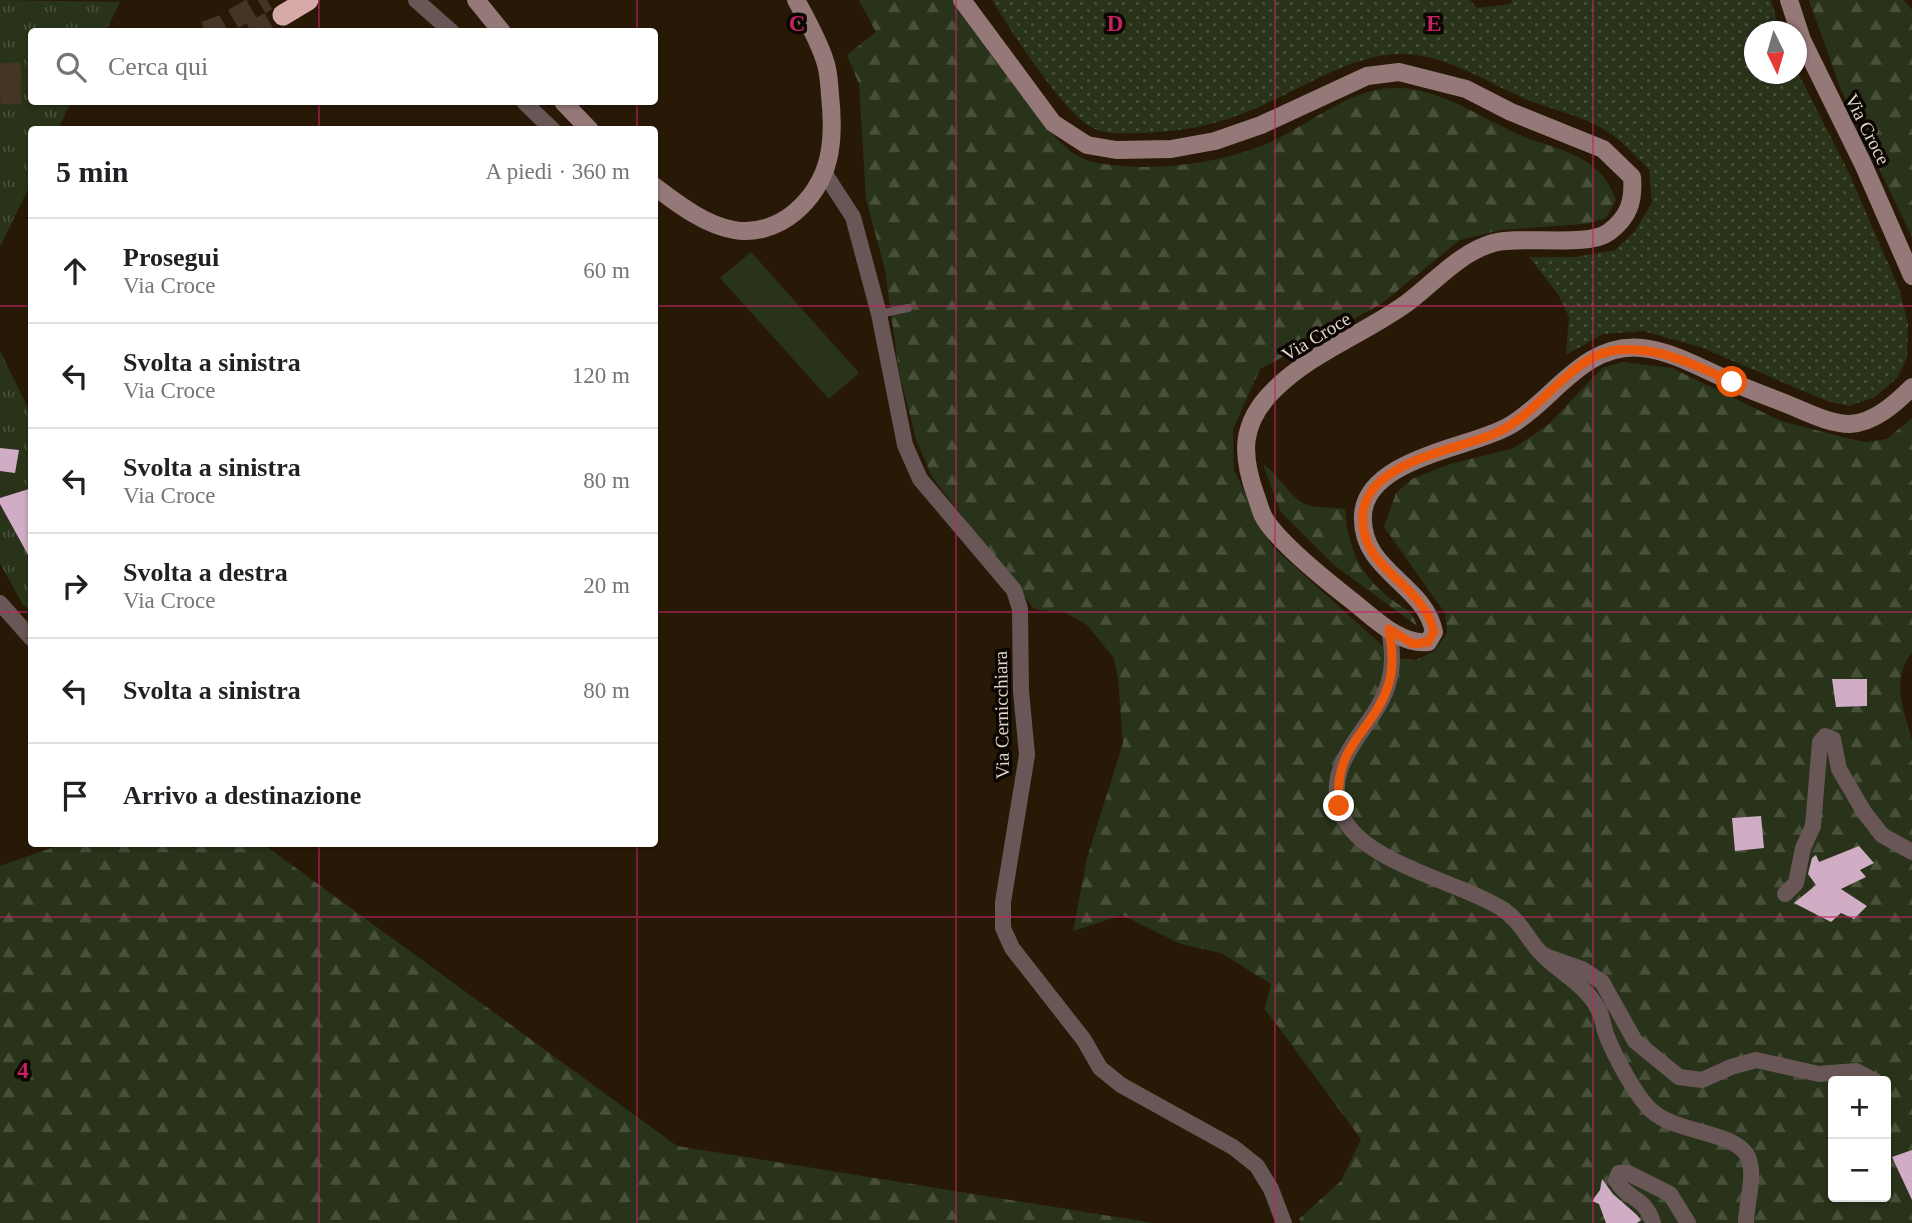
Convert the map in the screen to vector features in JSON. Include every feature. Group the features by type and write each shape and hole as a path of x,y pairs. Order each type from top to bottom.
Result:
{"highway":[{"path":"283,15 308,0"}],"street":[{"path":"416,0 448,28"},
{"path":"476,0 499,28"},
{"name":"Via Croce","path":"962,0 1053,123 1087,145 1116,150 1171,149 1215,141 1261,125 1367,76 1399,72 1466,89 1511,112 1603,149 1632,177 1634,199 1621,220 1606,234 1574,239 1497,242 1473,250 1406,303 1362,332 1299,366 1271,392 1248,425 1245,467 1265,520 1323,578 1413,644 1428,642 1434,632 1431,617 1423,604 1384,570 1371,552 1364,535 1362,512 1375,486 1407,463 1497,433 1516,423 1576,369 1608,351 1642,348 1681,360 1821,418 1851,424 1883,413 1912,387"},
{"name":"Via Croce","path":"1789,0 1802,40 1863,164 1912,276"},
{"path":"658,188 721,227 753,231 769,228 791,215 825,174 832,145 827,68 792,1"},
{"path":"527,105 549,126"},
{"path":"566,105 586,126"},
{"name":"Via Cernicchiara","path":"825,174 853,217 879,314 905,445 920,479 1014,590 1020,609 1021,691 1027,771 1003,902 1003,928 1012,948 1084,1040 1100,1068 1121,1085 1233,1147 1257,1166 1271,1189 1284,1223"},
{"path":"0,603 28,634"},
{"path":"1389,629 1392,662 1389,683 1380,703 1343,758 1338,788 1343,818 1356,835 1398,864 1449,883 1505,910 1544,956 1590,993 1600,1012 1607,1035 1651,1110 1668,1123 1736,1145 1746,1153 1750,1174 1746,1223"},
{"path":"1785,894 1796,883 1803,848 1813,826 1820,741 1825,736 1832,739 1839,769 1864,812 1882,835 1912,852"},
{"path":"1544,956 1582,969 1602,982 1635,1041 1679,1077 1702,1080 1731,1066 1755,1060 1819,1074 1856,1071 1866,1076"},
{"path":"1653,1223 1642,1201 1618,1185 1616,1180 1619,1173 1628,1173 1670,1194 1688,1223"}],"lane":[{"path":"879,314 908,307"}],"green space":[{"path":"0,0 120,2 107,28 28,28 28,105 70,105 59,126 28,126 28,189 0,247"},
{"path":"859,0 954,0 1050,132 1075,154 1093,162 1157,167 1222,158 1277,139 1357,96 1392,88 1428,93 1462,106 1513,132 1570,153 1593,166 1602,175 1616,200 1606,218 1585,224 1501,230 1460,240 1381,304 1260,369 1233,429 1234,470 1272,546 1396,658 1416,660 1434,651 1447,633 1445,613 1384,527 1396,493 1412,479 1450,464 1514,448 1549,424 1602,368 1623,362 1672,368 1781,421 1866,442 1887,439 1912,418 1912,653 1905,663 1900,684 1912,740 1912,1223 1300,1223 1299,1219 1341,1181 1361,1139 1265,1009 1271,984 1221,953 1181,944 1122,915 1073,931 1087,858 1123,743 1114,658 1087,625 1066,613 1034,609 932,477 916,439 899,372 885,270 866,199 859,84 847,55 876,32"},
{"path":"992,0 1470,0 1477,8 1511,4 1512,0 1771,0 1777,21 1744,21 1744,84 1804,84 1848,171 1900,291 1908,324 1907,358 1897,378 1875,397 1849,406 1827,401 1700,347 1643,331 1603,334 1566,355 1569,317 1558,294 1529,257 1575,257 1615,250 1635,231 1652,203 1649,169 1624,144 1593,123 1529,100 1444,62 1413,54 1378,56 1341,68 1254,109 1213,123 1156,132 1104,132 1093,128 1068,107"},
{"path":"1809,0 1904,0 1912,10 1912,237 1841,90"},
{"path":"751,252 859,373 829,399 720,278"},
{"path":"0,351 28,408 28,609 23,605 0,563"},
{"path":"1263,464 1303,503 1314,507 1345,509 1352,548 1363,570 1380,590 1410,613 1417,626 1334,565 1280,511"},
{"path":"54,847 267,847 677,1146 1153,1223 0,1223 0,866"}],"building":[{"path":"0,448 19,450 15,473 0,471"},
{"path":"28,489 28,555 0,504 0,498"},
{"path":"1832,679 1867,679 1867,706 1836,707"},
{"path":"1761,816 1764,848 1735,851 1732,818"},
{"path":"1859,846 1874,863 1860,870 1866,877 1841,889 1867,906 1854,919 1841,913 1831,922 1794,903 1816,885 1808,874 1812,858 1816,855 1819,862"},
{"path":"1912,1150 1912,1200 1892,1157"},
{"path":"1602,1179 1613,1194 1641,1220 1637,1223 1606,1223 1599,1204 1592,1201 1600,1190"}],"tunnel":[{"path":"215,28 267,0"},
{"path":"259,28 283,15"},
{"path":"0,74 28,72"},
{"path":"0,94 28,92"}],"route":[{"path":"1339,806 1338,788 1343,758 1380,703 1389,683 1392,645 1389,629 1413,644 1428,642 1434,632 1431,617 1423,604 1384,570 1371,552 1364,535 1362,512 1375,486 1407,463 1497,433 1525,417 1576,369 1608,351 1642,348 1694,364 1732,382"}]}
